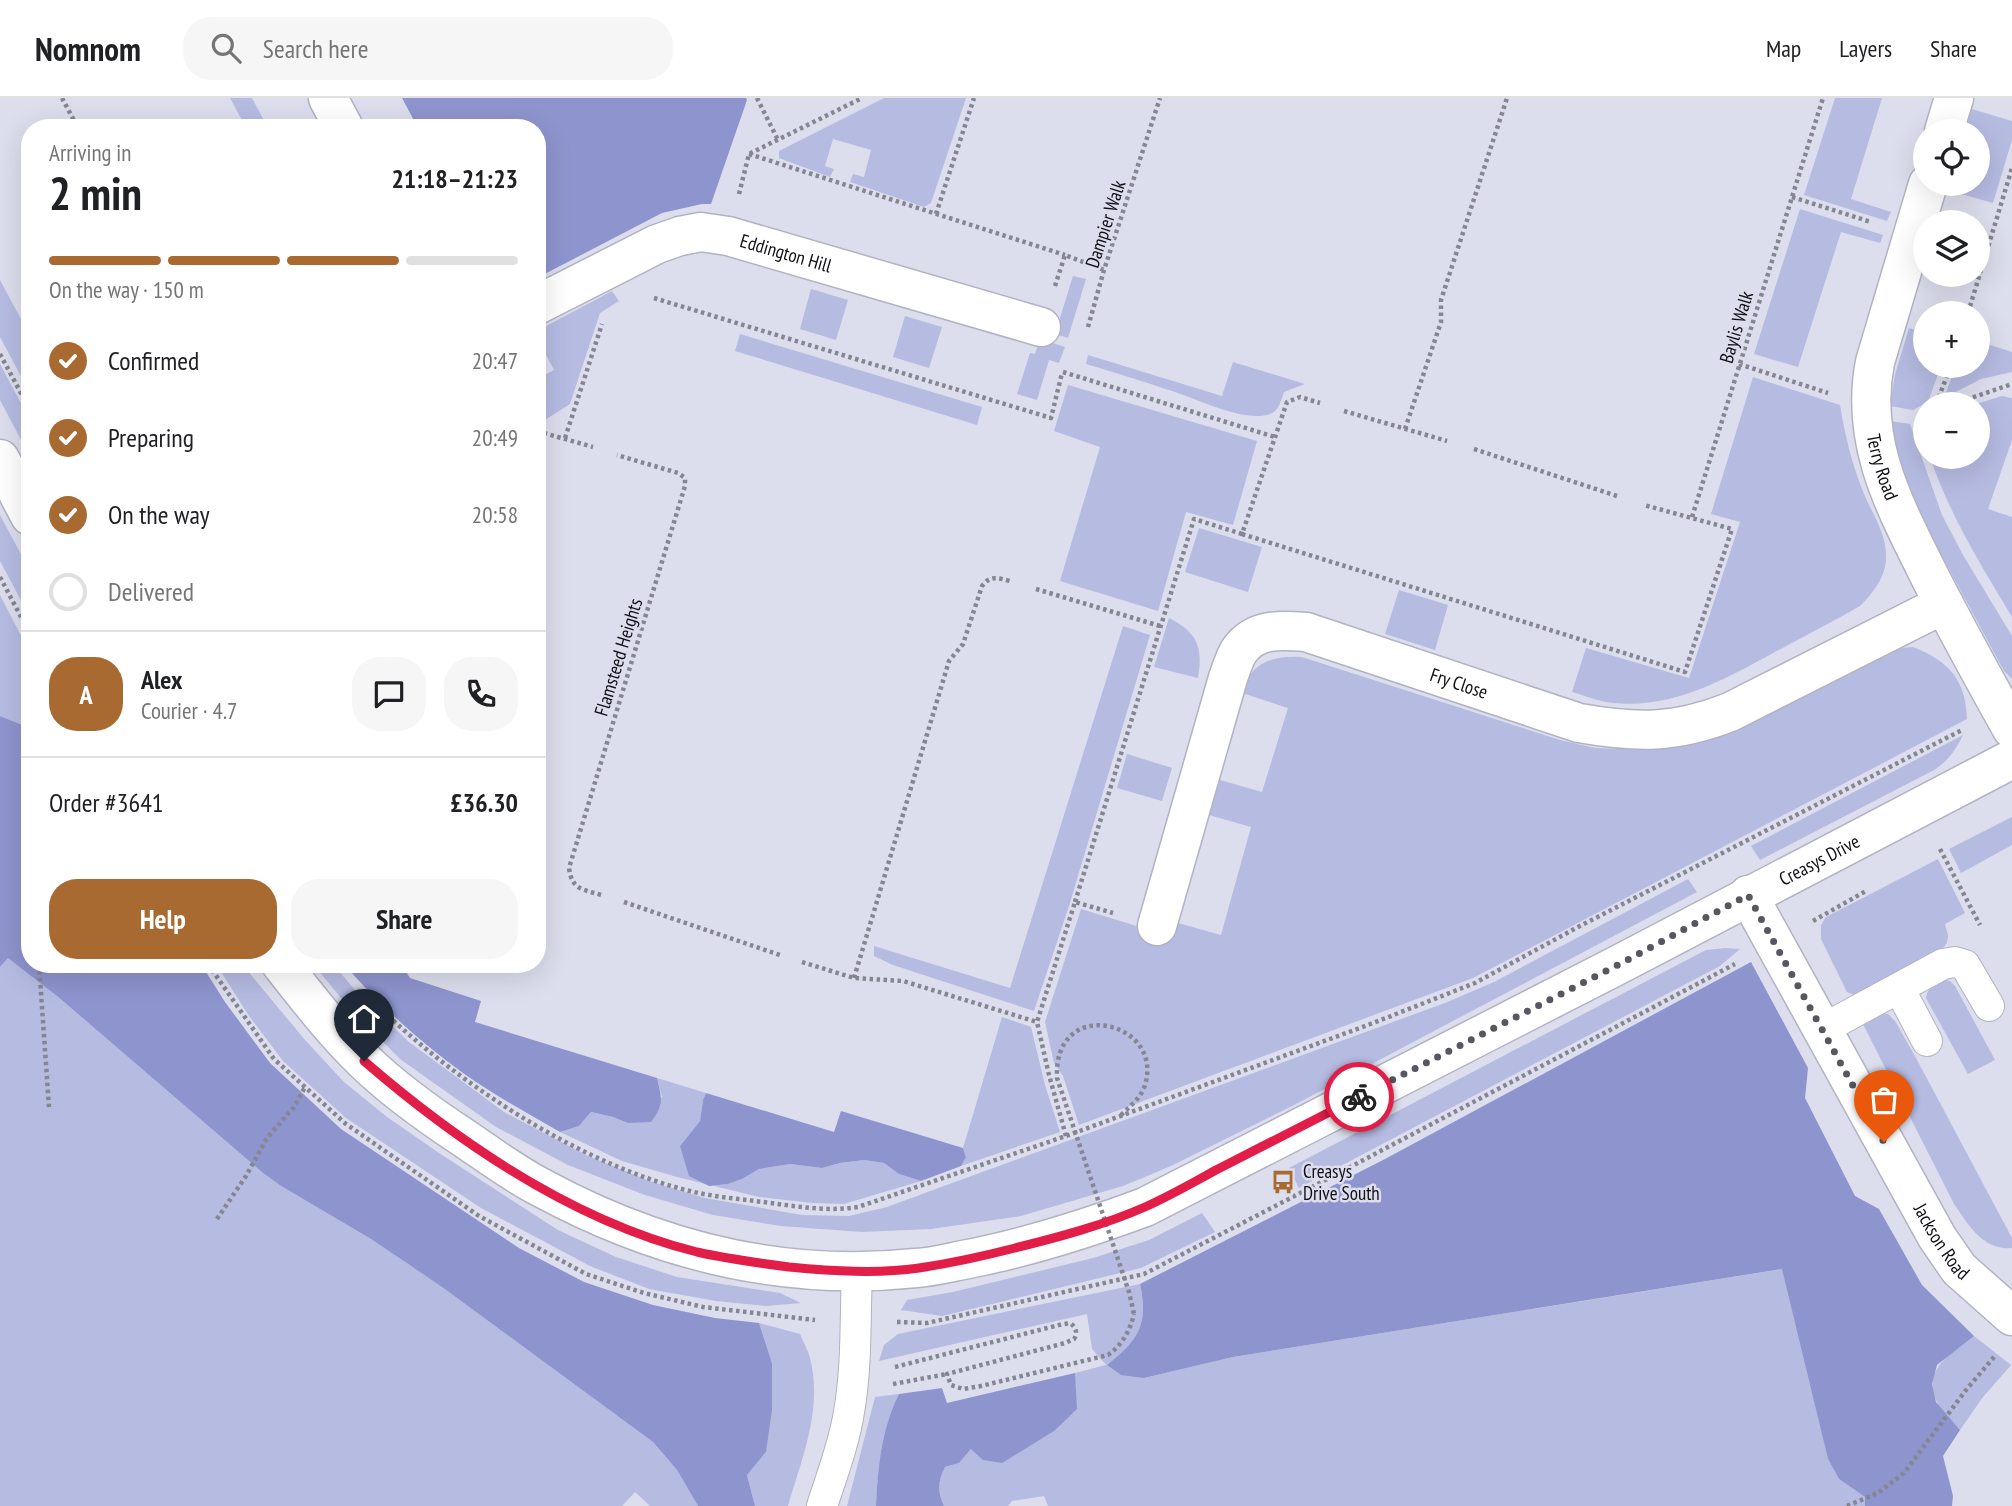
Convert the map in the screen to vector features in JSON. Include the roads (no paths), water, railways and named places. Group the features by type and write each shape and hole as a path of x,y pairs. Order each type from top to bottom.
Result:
{"street":[{"path":"328,98 339,119"},
{"path":"1948,119 1954,98"},
{"name":"Terry Road","path":"1924,196 1870,384 1873,437 1897,512 2007,719"},
{"name":"Eddington Hill","path":"546,300 657,244 701,232 728,236 1041,327"},
{"path":"0,459 21,499"},
{"name":"Fry Close","path":"1157,926 1228,678 1238,652 1257,634 1283,630 1306,632 1579,723 1643,731 1677,729 1730,712 1944,604"},
{"name":"Creasys Drive","path":"288,973 334,1029 382,1077 458,1134 536,1185 579,1207 636,1232 695,1251 756,1263 857,1272 918,1268 985,1256 1096,1225 1146,1207 2012,759"},
{"name":"Jackson Road","path":"1748,895 1937,1237 1959,1269 2012,1316"}],"lane":[{"path":"1823,1029 1943,964 1955,962 1965,965 1989,1006"},
{"path":"1899,988 1927,1041"},
{"path":"822,1506 850,1410 857,1272"}],"place":[{"name":"Creasys Drive South","path":"1283,1182"}]}
